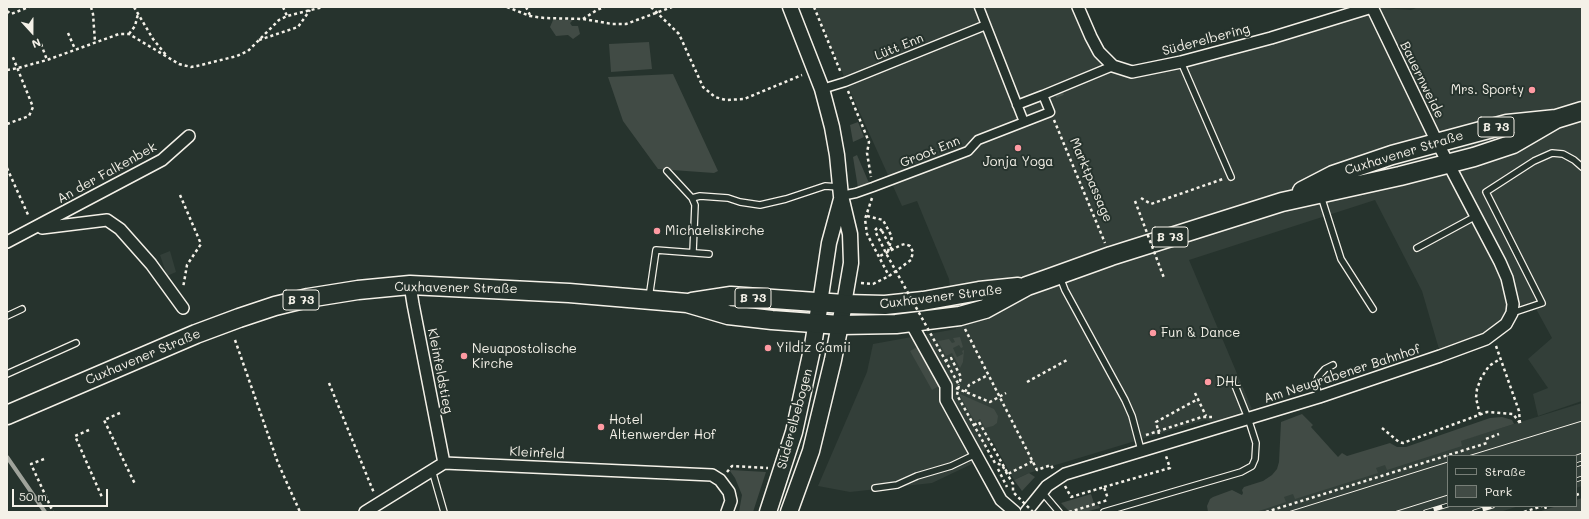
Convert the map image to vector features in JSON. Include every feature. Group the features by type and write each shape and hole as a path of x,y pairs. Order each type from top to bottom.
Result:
{"main road":[{"name":"Cuxhavener Straße","path":"1282,202 1333,175 1392,155 1507,124 1556,119 1582,111"},
{"name":"Cuxhavener Straße","path":"7,415 196,334 255,312 281,304 358,290 410,285 518,289 687,303 728,315 816,324 840,325 911,323 960,316 985,309 1027,286 1111,256 1282,202 1448,164 1513,144 1556,119"},
{"name":"Cuxhavener Straße","path":"687,303 731,296 820,303 898,304 979,291 1027,286"},
{"name":"Süderelbebogen","path":"768,512 794,432 814,345 820,303"},
{"name":"Süderelbebogen","path":"789,512 811,451 832,368 844,304"}],"street":[{"path":"790,7 822,89 832,127 841,192 850,234 851,263 844,304"},
{"path":"979,7 1024,122"},
{"name":"Süderelbering","path":"1078,7 1090,36 1099,52 1113,66 1132,72 1181,62 1272,38 1372,7"},
{"name":"Bauernweide","path":"1372,7 1448,164"},
{"name":"Lütt Enn","path":"822,89 845,82 986,25"},
{"path":"1017,105 1113,66"},
{"path":"1043,95 1053,111"},
{"name":"Groot Enn","path":"841,192 856,193 873,187 968,150 978,140 1053,111"},
{"name":"An der Falkenbek","path":"7,242 162,160 189,136"},
{"path":"1448,164 1507,278 1513,304 1512,313"},
{"path":"820,303 829,243 841,192"},
{"name":"An der Falkenbek","path":"35,228 107,220 120,229 151,264 183,308"},
{"name":"Kleinfeldstieg","path":"410,285 444,463"},
{"name":"Am Neugrabener Bahnhof","path":"1026,512 1042,492 1059,477 1075,470 1319,397 1440,356 1480,341 1493,334 1506,324 1512,313"},
{"path":"911,323 946,386 946,400 1001,500 1015,512"},
{"path":"365,512 444,463"},
{"name":"Kleinfeld","path":"444,463 700,474 712,476 720,480"},
{"path":"720,480 729,492 731,501 728,512"}],"lane":[{"path":"1181,62 1230,177"},
{"path":"1512,313 1542,303 1486,192 1534,161 1552,153 1563,154 1574,160 1582,167"},
{"path":"667,171 692,198 696,208 693,252"},
{"path":"692,198 700,196 728,198 740,202 760,205 781,201 825,186 841,192"},
{"path":"1320,194 1341,259 1374,309"},
{"path":"1417,248 1476,216"},
{"path":"649,300 656,250 709,254"},
{"path":"1059,275 1065,290 1125,400 1132,416 1141,450"},
{"path":"7,316 22,309"},
{"path":"7,374 76,343"},
{"path":"1319,397 1316,385 1318,377 1325,369 1334,365"},
{"path":"1104,512 1247,470 1252,466 1255,459 1256,443 1234,383"},
{"path":"875,488 896,485 917,476 951,466 976,454"},
{"path":"432,470 444,512"},
{"path":"1042,492 1059,512"}],"path":[{"path":"7,11 11,14 29,7"},
{"path":"91,7 95,42"},
{"path":"134,7 153,39 168,57"},
{"path":"283,7 287,16"},
{"path":"7,70 47,60 116,34 129,34 186,66 197,66 236,56 248,51 279,20 287,16 323,7"},
{"path":"506,7 530,16 544,18 583,19 612,24 626,24 672,7"},
{"path":"526,7 530,16"},
{"path":"583,19 596,8 604,7"},
{"path":"651,7 679,34 703,87 715,97 726,100 744,99 815,70"},
{"path":"814,7 869,142 867,153 873,194 866,219 867,234 880,256 889,276"},
{"path":"259,40 292,30 302,22 311,10"},
{"path":"129,34 135,26 138,14"},
{"path":"68,33 75,49"},
{"path":"41,44 47,60"},
{"path":"7,124 29,116 33,107 12,55"},
{"name":"Marktpassage","path":"1053,111 1111,256"},
{"path":"7,168 35,228"},
{"path":"1142,198 1151,204 1230,177"},
{"path":"180,195 201,244 187,265 182,288"},
{"path":"1135,201 1164,278"},
{"path":"867,216 883,220 892,238 887,255"},
{"path":"892,250 879,228 876,229 876,234 887,255 959,385"},
{"path":"873,284 889,276 911,260 913,252 910,246 905,244 880,256"},
{"path":"968,336 1037,470 1051,466 1071,497 1170,468 1164,450"},
{"path":"235,340 278,463 300,512"},
{"path":"945,361 951,358 960,375 957,395 995,463 1002,465 1013,484 1013,492 1033,512"},
{"path":"1382,428 1402,443 1480,415 1487,412 1513,414 1520,423 1519,411 1503,363 1500,359 1489,366 1481,378 1477,389 1476,398 1480,415"},
{"path":"1026,382 1067,360"},
{"path":"965,392 969,386 988,375"},
{"path":"329,383 378,504"},
{"path":"946,386 953,387 987,402 993,401 1006,394"},
{"path":"1195,393 1206,416"},
{"path":"1158,431 1156,422 1198,399"},
{"path":"120,413 104,420 135,484"},
{"path":"974,425 979,422 1008,474 1033,461"},
{"path":"89,430 75,436 102,497"},
{"path":"1486,439 1499,434"},
{"path":"1449,455 1487,443"},
{"path":"1266,512 1447,455"},
{"path":"44,459 31,464 53,512"},
{"path":"720,480 732,466 766,468"},
{"path":"1004,466 998,469 1007,488"},
{"path":"1104,487 1108,499"},
{"path":"1069,512 1094,503"},
{"path":"1524,512 1540,507"}],"shaded area":[{"path":"815,7 1078,7 1099,53 1132,73 1371,7 1411,10 1419,7 1582,7 1582,401 1538,416 1533,394 1548,388 1528,359 1552,338 1535,307 1511,314 1499,329 1441,356 1422,291 1375,200 1189,260 1252,409 1213,422 1205,420 1029,473 1014,480 992,440 976,462 932,483 850,492 818,486 867,372 873,344 956,329 949,279 917,201 902,206 851,93"},
{"path":"170,251 176,272 167,276 160,255"},
{"path":"1582,403 1582,486 1577,488 1577,455 1447,455 1447,507 1516,507 1500,512 1229,512"}],"green space":[{"path":"553,20 573,20 570,23 572,26 578,26 580,34 573,39 568,35 556,36 550,27"},
{"path":"649,42 652,69 611,72 609,44"},
{"path":"673,74 718,171 714,173 658,169 623,121 608,77"},
{"path":"858,122 864,137 853,142 850,125"},
{"path":"857,155 869,183 858,188 853,157"},
{"path":"960,337 963,347 961,348 959,345 953,348 957,357 963,354 962,351 964,350 963,362 960,368 952,353 946,356 938,341 949,339 952,343 955,342 953,338"},
{"path":"919,346 941,385 932,390 910,351"},
{"path":"960,394 994,409 998,416 997,423 993,426 985,428 980,419 975,422"},
{"path":"1302,414 1313,425 1311,427 1338,457 1342,453 1347,456 1390,443 1397,447 1406,447 1490,418 1502,417 1512,420 1514,424 1461,441 1462,446 1387,470 1385,465 1376,468 1378,473 1295,499 1293,494 1284,497 1286,502 1256,512 1208,512 1207,506 1210,499 1213,497 1232,490 1242,495 1242,490 1244,487 1263,481 1272,475 1277,469 1279,462 1281,422"},
{"path":"730,471 766,472 753,512 739,512 742,495 735,478"},
{"path":"1029,473 1035,477 1022,491 1014,480"},
{"path":"1091,494 1095,506 1099,505 1100,508 1085,512 1070,512 1061,503"},
{"path":"1582,498 1582,512 1538,512 1554,507 1577,507 1577,500"}],"waterway":[{"path":"7,457 45,512"}],"tunnel":[{"path":"1057,89 1061,98"}],"tram line":[{"path":"1471,455 1582,421"},
{"path":"1577,455 1582,453"},
{"path":"1288,512 1447,462"},
{"path":"1394,512 1447,495"}],"railway":[{"path":"1577,465 1582,463"},
{"path":"1577,480 1582,478"},
{"path":"1425,512 1447,505"},
{"path":"1474,512 1490,507"}],"place":[{"name":"Mrs. Sporty","path":"1532,90"},
{"name":"Jonja Yoga","path":"1018,148"},
{"name":"Michaeliskirche","path":"657,231"},
{"name":"Fun & Dance","path":"1153,333"},
{"name":"Yildiz Camii","path":"768,348"},
{"name":"Neuapostolische Kirche","path":"464,356"},
{"name":"DHL","path":"1208,382"},
{"name":"Hotel Altenwerder Hof","path":"601,427"}]}
